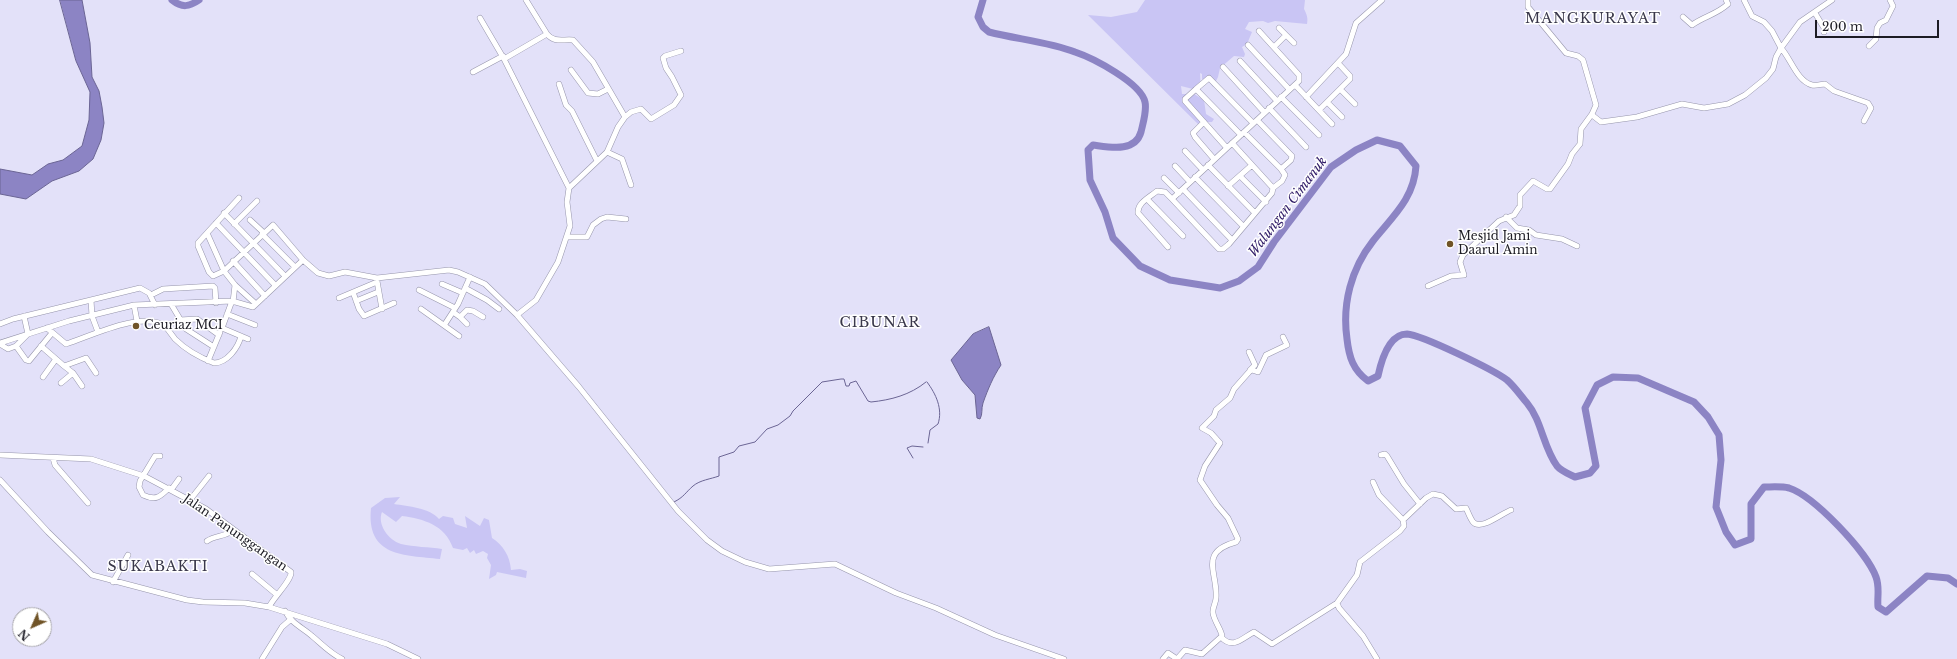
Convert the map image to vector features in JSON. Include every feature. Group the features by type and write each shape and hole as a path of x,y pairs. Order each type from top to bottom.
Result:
{"street":[{"path":"526,0 551,38 558,40 569,40 577,43 593,62 625,117"},
{"path":"1306,97 1346,54 1356,23 1382,0"},
{"path":"1428,286 1451,276 1464,275 1460,262 1463,255 1491,228 1506,217 1514,215 1519,209 1520,195 1533,181 1547,189 1550,189 1580,144 1581,128 1592,115 1596,105 1583,60 1578,56 1566,52 1528,8 1528,0"},
{"path":"1683,17 1692,25 1700,19 1712,16 1720,11 1728,4 1726,0"},
{"path":"1744,0 1752,16 1764,22 1772,31 1781,48 1800,76 1807,82 1814,85 1825,84 1834,91 1868,103 1871,108 1864,121"},
{"path":"1592,115 1601,122 1637,117 1682,104 1704,108 1728,104 1745,95 1766,78 1773,69 1781,48 1796,26 1832,0"},
{"path":"1869,46 1876,39 1877,28 1880,23 1886,20 1893,6 1890,0"},
{"path":"1815,13 1824,28 1824,32"},
{"path":"480,18 504,57 569,188 567,202 570,226 568,237 562,247 554,272 536,300 517,315"},
{"path":"1278,28 1294,43"},
{"path":"1172,199 1299,81 1299,75 1260,31"},
{"path":"473,72 547,34"},
{"path":"1274,47 1286,35"},
{"path":"1248,46 1289,89"},
{"path":"569,188 607,152 618,127 625,117 631,112 641,109 651,119 675,103 680,95 672,77 665,67 663,58 681,51"},
{"path":"1240,61 1319,136"},
{"path":"1319,110 1340,89 1350,76 1338,63"},
{"path":"1223,67 1264,112"},
{"path":"571,70 588,93 598,94 608,89"},
{"path":"1227,148 1185,101 1185,99 1209,78 1292,156 1291,160 1281,169"},
{"path":"559,84 566,105 572,111 597,161"},
{"path":"1295,85 1332,124"},
{"path":"1168,247 1138,213 1140,204 1160,190 1172,199 1218,249 1223,249 1266,202 1273,188 1282,181 1285,175 1281,169 1196,89"},
{"path":"1340,89 1355,104"},
{"path":"1327,102 1342,116"},
{"path":"1269,108 1306,147"},
{"path":"1204,122 1193,133 1214,159"},
{"path":"1232,143 1273,188"},
{"path":"1185,151 1203,170"},
{"path":"607,152 622,158 631,185"},
{"path":"1208,165 1255,214"},
{"path":"1228,186 1252,165"},
{"path":"1175,166 1190,182"},
{"path":"1240,176 1266,202"},
{"path":"1195,177 1243,226"},
{"path":"1164,178 1178,193"},
{"path":"1183,189 1231,240"},
{"path":"239,198 198,243 198,249 212,275 224,271 252,243 273,225 303,260 318,273 323,275 332,275 345,272 377,280"},
{"path":"1147,199 1183,236"},
{"path":"234,224 257,201"},
{"path":"224,214 285,276"},
{"path":"1506,217 1517,228 1529,230 1536,235 1562,239 1577,246"},
{"path":"568,237 588,237 593,225 604,218 626,219"},
{"path":"250,220 294,267"},
{"path":"216,223 275,285"},
{"path":"207,232 224,271 235,285 256,304"},
{"path":"0,344 47,328 134,305 232,302 250,307 256,304 303,260"},
{"path":"233,261 265,296"},
{"path":"339,298 377,280 449,270 485,284 517,315 579,387 672,503 707,540 722,551 745,562 775,569 835,564 896,593 936,608 996,635 1064,659"},
{"path":"445,324 454,310 470,277"},
{"path":"377,280 382,309"},
{"path":"442,284 487,300 499,309"},
{"path":"208,361 232,302 235,285"},
{"path":"151,295 163,289 213,286 215,288 216,303"},
{"path":"0,324 24,316 140,288 144,289 151,295 155,305"},
{"path":"419,290 454,310 467,324"},
{"path":"353,292 364,316 394,304"},
{"path":"356,301 378,292"},
{"path":"91,300 92,316 98,332"},
{"path":"171,304 180,320 190,333 214,348"},
{"path":"134,305 137,321"},
{"path":"421,309 445,324 459,336"},
{"path":"460,317 467,310 473,311 483,317"},
{"path":"227,314 254,325"},
{"path":"24,316 28,334"},
{"path":"180,320 197,319 219,335"},
{"path":"47,328 66,344 98,332 137,321 162,325 180,344 214,363 224,361 234,350 241,336"},
{"path":"222,328 248,339"},
{"path":"16,346 26,360 29,361 52,333"},
{"path":"0,344 8,349 16,346 28,334"},
{"path":"1250,370 1258,372 1266,355 1286,345 1283,336"},
{"path":"41,346 73,373 82,386"},
{"path":"1163,659 1168,653 1178,659 1185,650 1202,654 1221,637 1221,631 1216,624 1213,614 1216,596 1211,568 1219,550 1228,544 1236,542 1238,539 1228,518 1200,480 1205,467 1220,443 1211,433 1202,428 1214,416 1216,410 1230,398 1234,389 1255,364 1249,352"},
{"path":"64,366 84,357 96,373"},
{"path":"42,377 56,359"},
{"path":"61,382 73,373"},
{"path":"1381,455 1385,454 1387,456 1404,484 1420,504"},
{"name":"Jalan Panunggangan","path":"0,455 91,459 144,476 190,500 263,550 291,572 290,579 276,594 269,607"},
{"path":"160,456 155,456 144,476 139,487 141,493 146,497 159,499 179,479"},
{"path":"53,458 55,465 63,476 88,503"},
{"path":"190,500 210,476"},
{"path":"0,480 88,573 113,582 187,600 203,602 245,602 285,611 387,644 418,659"},
{"path":"1221,637 1230,643 1233,643 1254,632 1272,644 1337,602 1357,575 1359,571 1359,564 1400,531 1404,526 1403,520 1379,495 1374,482"},
{"path":"1403,520 1433,494 1442,496 1456,509 1466,508 1473,522 1479,525 1484,525 1503,512 1511,510"},
{"path":"206,541 214,536 228,534 233,530"},
{"path":"113,582 128,556"},
{"path":"252,574 276,594"},
{"path":"1337,602 1339,608 1363,636 1377,659"},
{"path":"285,611 290,620 312,636 332,655 342,659"},
{"path":"262,659 282,627 290,620"}],"shaded area":[{"path":"60,0 82,0 90,43 92,77 99,91 102,107 104,123 101,140 93,159 79,171 52,181 26,199 0,194 0,169 32,175 48,164 63,160 82,146 89,120 90,92 76,61"},
{"path":"1145,0 1305,0 1304,9 1307,16 1307,24 1275,21 1268,23 1263,21 1249,22 1245,29 1252,32 1247,44 1242,47 1245,54 1244,57 1234,56 1220,68 1218,77 1213,87 1208,81 1202,79 1202,74 1200,73 1201,91 1181,86 1182,94 1194,94 1204,100 1206,114 1214,119 1212,122 1208,122 1203,126 1203,129 1088,15 1111,17 1137,12"},
{"path":"989,327 1001,365 993,379 982,405 980,419 977,418 975,395 962,380 951,360 973,334"},
{"path":"400,497 394,504 430,512 439,519 443,516 453,518 455,524 467,528 465,516 480,526 484,518 489,520 492,538 505,551 511,570 520,569 527,571 526,578 497,572 496,575 489,579 491,565 487,558 488,554 483,551 476,554 474,550 470,553 467,548 463,550 453,548 445,534 433,524 418,519 402,516 396,522 382,512 381,522 388,535 396,542 406,545 442,549 440,559 401,554 381,545 375,536 371,524 371,508 385,498"}],"waterway":[{"name":"Walungan Cimanuk","path":"172,0 186,6 199,0"},
{"name":"Walungan Cimanuk","path":"983,0 978,17 983,27 989,32 1055,46 1083,55 1104,65 1126,79 1142,95 1146,109 1138,139 1127,146 1114,147 1093,145 1088,150 1090,180 1105,212 1113,238 1140,266 1170,280 1220,288 1239,281 1258,267 1274,242 1331,167 1356,150 1377,140 1400,146 1416,166 1411,188 1401,207 1365,252 1354,275 1347,300 1346,326 1349,352 1355,368 1368,381 1378,376 1386,350 1400,335 1407,334 1415,336 1458,354 1500,375 1512,385 1532,410 1552,459 1559,468 1575,477 1590,473 1596,466 1585,408 1597,385 1613,377 1638,378 1694,402 1708,417 1719,435 1721,460 1716,507 1726,532 1735,545 1751,539 1751,504 1764,487 1786,487 1800,493 1812,502 1851,540 1871,566 1877,581 1878,607 1886,612 1927,576 1948,578 1957,584"},
{"path":"674,502 696,484 719,476 719,457 734,452 739,446 755,442 767,429 778,425 790,416 793,411 822,382 844,379 846,386 849,386 850,383 856,381 868,401 871,402 886,400 907,394 926,382"},
{"path":"927,382 936,397 940,413 938,424 930,430 928,443"},
{"path":"913,458 907,448 912,446 923,447"}],"place":[{"name":"Mesjid Jami Daarul Amin","path":"1450,244"},
{"name":"Ceuriaz MCI","path":"136,326"}],"district":[{"name":"MANGKURAYAT","path":"1593,19"},
{"name":"CIBUNAR","path":"880,323"},
{"name":"SUKABAKTI","path":"158,567"}]}
